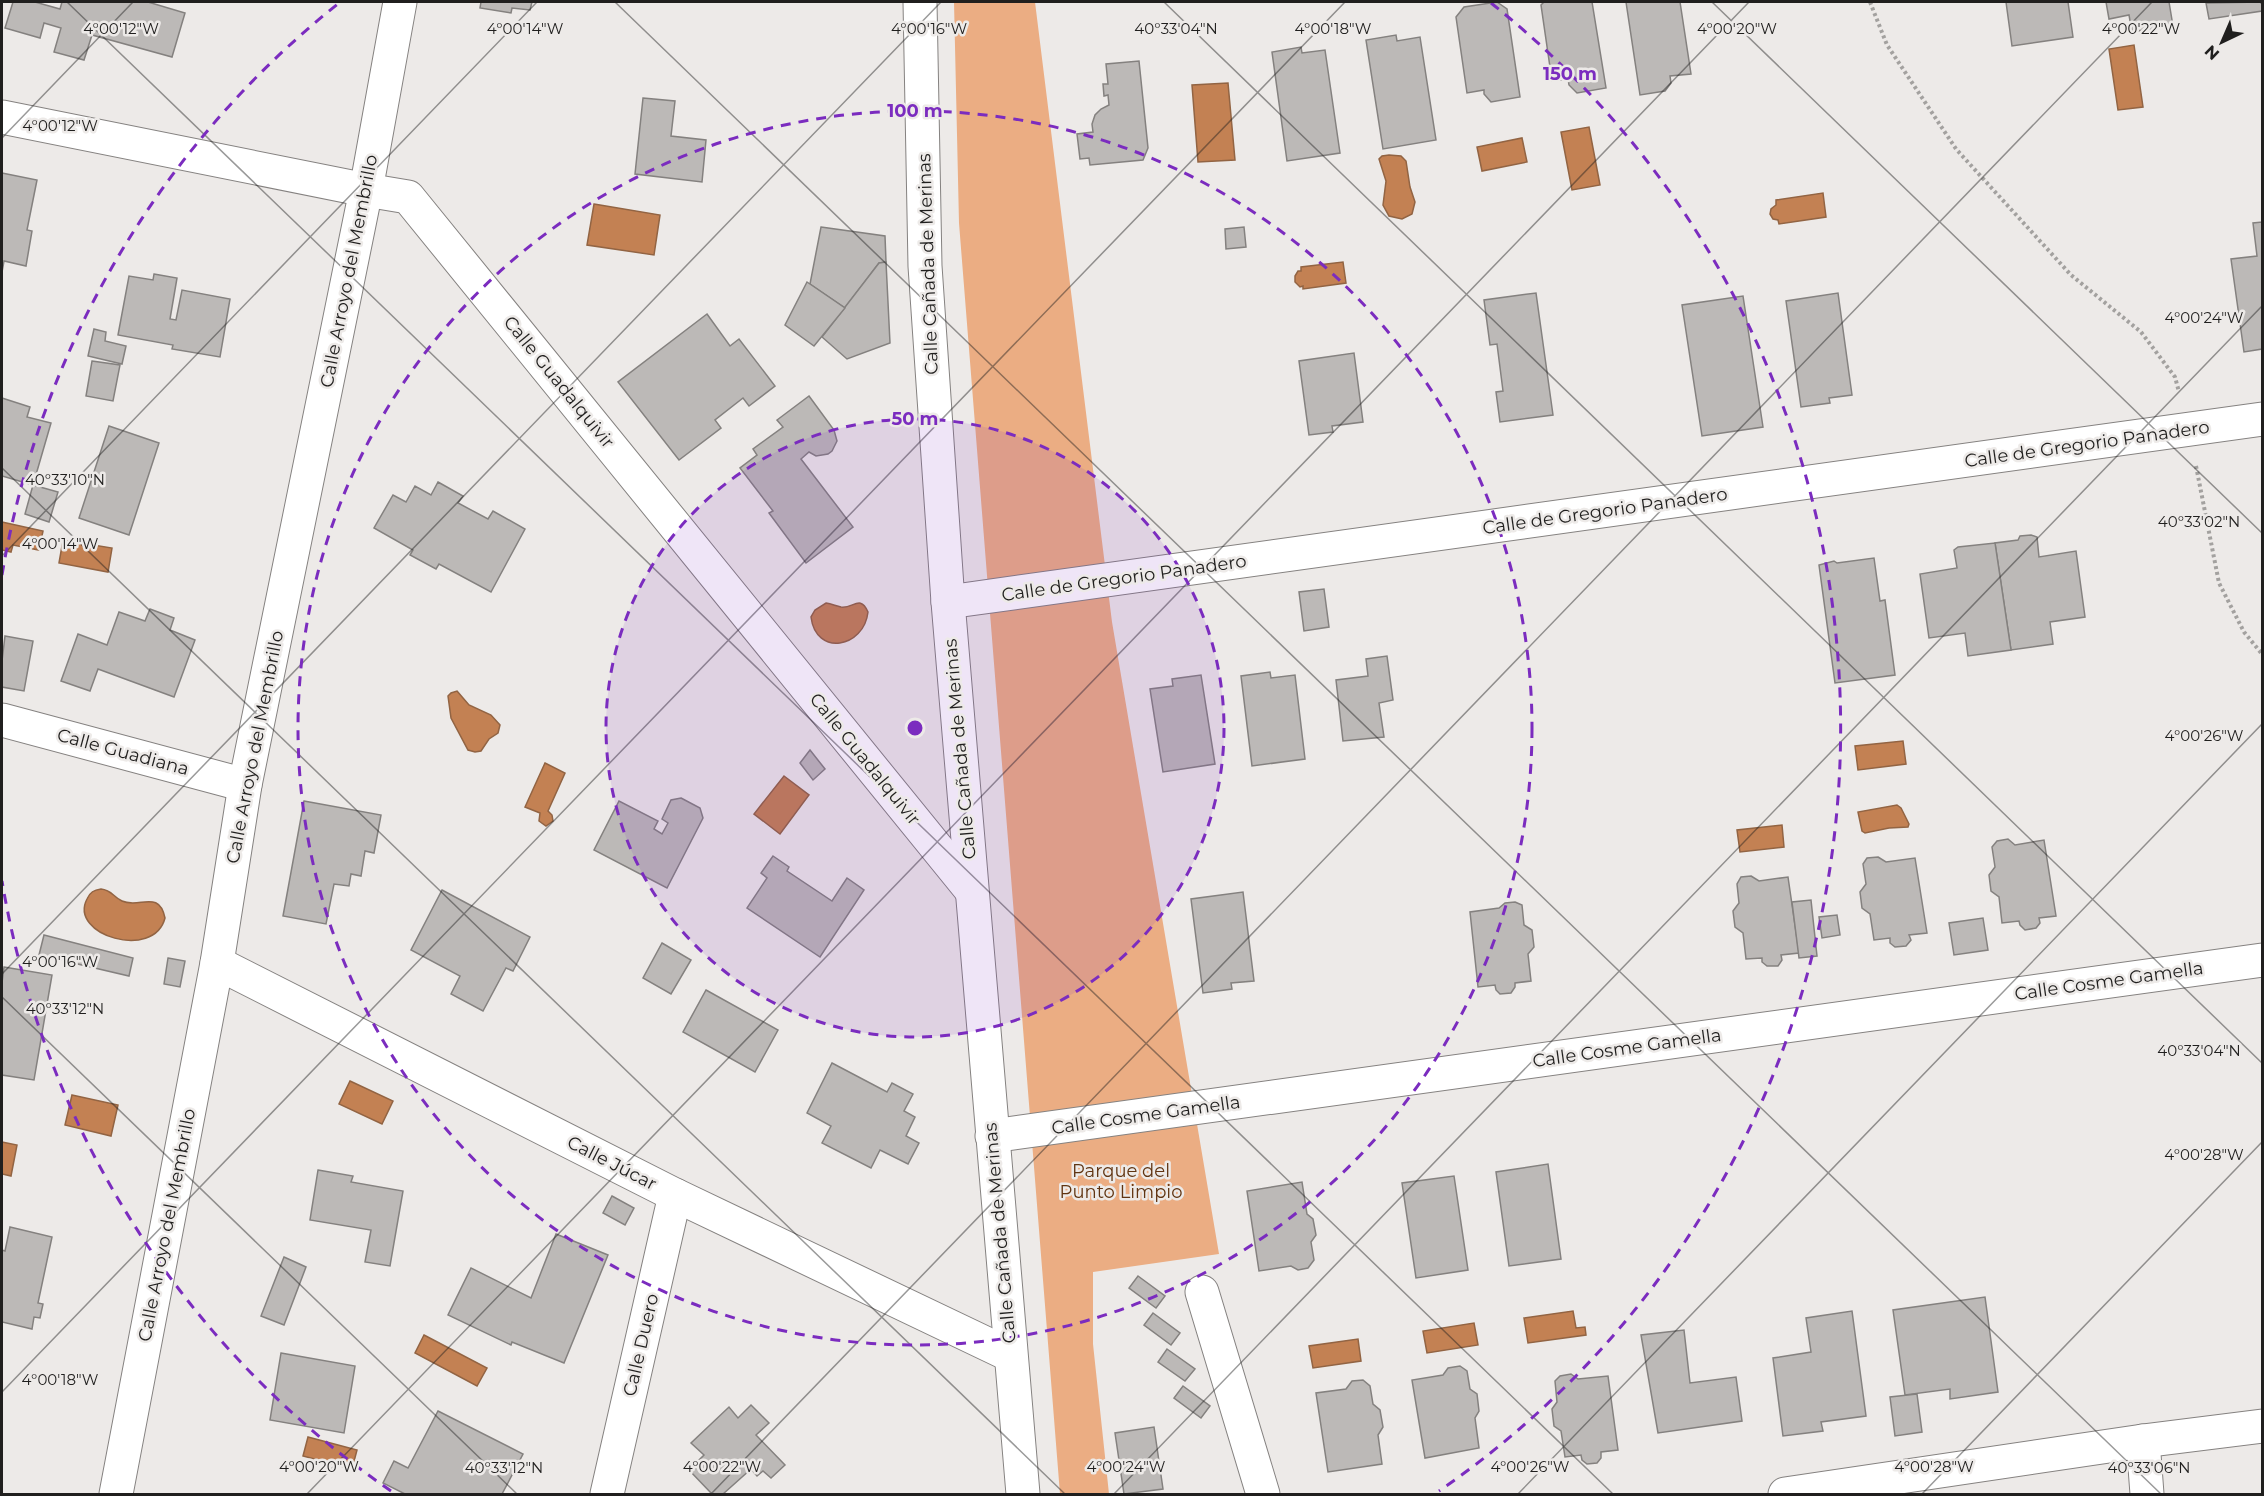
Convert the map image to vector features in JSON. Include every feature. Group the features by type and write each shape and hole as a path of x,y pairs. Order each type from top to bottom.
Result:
{"street":[{"name":"Calle Arroyo del Membrillo","path":"116,1494 217,963 245,785 366,190 400,2"},
{"name":"Calle Cañada de Merinas","path":"920,2 925,266 948,602 1023,1494"},
{"name":"Calle Guadalquivir","path":"2,117 366,190 408,196 971,890"},
{"name":"Calle de Gregorio Panadero","path":"948,602 2262,419"},
{"name":"Calle Guadiana","path":"2,720 245,785"},
{"name":"Calle Cosme Gamella","path":"992,1136 2262,960"},
{"name":"Calle Júcar","path":"217,963 675,1195 1010,1355"},
{"name":"Calle Duero","path":"607,1494 675,1195"},
{"path":"1202,1292 1263,1494"},
{"path":"1785,1494 2143,1441 2262,1426"},
{"path":"2143,1441 2147,1494"}],"path":[{"path":"1870,2 1887,45 1956,149 2071,274 2140,332 2175,377 2189,429 2219,583 2244,632 2262,654"}],"green space":[{"name":"Parque del Punto Limpio","path":"954,2 1035,2 1112,622 1219,1254 1093,1272 1093,1344 1109,1494 1060,1494 959,223"}],"shaded area":[{"path":"2134,45 2143,107 2118,110 2109,49"},
{"path":"1228,83 1235,160 1198,162 1192,85"},
{"path":"1589,127 1600,185 1572,190 1561,132"},
{"path":"1522,138 1527,162 1482,171 1477,147"},
{"path":"1389,155 1401,156 1406,161 1415,202 1412,214 1402,219 1389,216 1383,205 1386,181 1379,159"},
{"path":"1823,193 1826,217 1779,224 1778,220 1773,219 1770,214 1771,209 1776,205 1776,200"},
{"path":"594,204 660,215 654,255 587,245"},
{"path":"1343,262 1346,283 1303,289 1303,286 1300,287 1295,282 1295,276 1298,271 1301,271 1301,267"},
{"path":"2,522 43,531 39,550 13,545 11,552 2,550"},
{"path":"63,540 112,548 108,572 59,563"},
{"path":"826,603 841,607 862,604 868,612 865,624 858,634 840,643 821,638 815,630 811,617 815,610"},
{"path":"457,691 469,705 491,715 500,725 498,733 489,739 481,751 468,750 451,718 448,696"},
{"path":"1903,741 1906,764 1858,770 1855,746"},
{"path":"545,763 565,773 548,811 553,821 546,826 539,821 540,813 525,807"},
{"path":"784,776 809,795 780,834 754,814"},
{"path":"1897,805 1909,824 1908,827 1865,833 1862,831 1858,812"},
{"path":"1782,825 1784,847 1740,852 1737,830"},
{"path":"101,889 128,903 153,902 158,904 165,918 158,931 146,938 130,940 115,938 100,932 90,923 84,912 89,895"},
{"path":"350,1081 393,1101 382,1124 339,1104"},
{"path":"72,1095 118,1105 111,1136 65,1125"},
{"path":"2,1142 17,1145 11,1176 2,1174"},
{"path":"1573,1311 1576,1328 1585,1327 1586,1335 1528,1343 1524,1318"},
{"path":"1474,1323 1478,1345 1427,1353 1423,1331"},
{"path":"424,1335 487,1368 477,1386 415,1353"},
{"path":"1358,1339 1361,1361 1313,1368 1309,1346"},
{"path":"308,1437 357,1450 352,1469 303,1456"}],"building":[{"path":"13,2 35,2 60,9 62,2 148,2 185,13 172,57 92,35 84,60 54,52 61,28 44,23 40,38 5,28"},
{"path":"481,2 532,2 530,10 512,8 511,13 480,8"},
{"path":"1497,2 1507,9 1520,97 1491,102 1484,94 1484,90 1467,93 1456,17 1464,7"},
{"path":"1544,2 1592,2 1606,88 1577,93 1569,85 1568,79 1552,81 1541,5"},
{"path":"1626,2 1680,2 1691,74 1670,76 1671,83 1665,91 1640,95"},
{"path":"2006,2 2068,2 2073,37 2012,46"},
{"path":"2106,2 2169,2 2173,26 2132,32 2129,15 2109,19"},
{"path":"2262,2 2262,11 2209,19 2206,3"},
{"path":"1396,35 1397,41 1420,37 1436,140 1383,149 1366,40"},
{"path":"1301,47 1302,53 1325,50 1340,153 1287,161 1272,52"},
{"path":"1139,61 1148,148 1143,160 1090,165 1089,158 1080,159 1077,134 1093,132 1092,124 1095,115 1109,105 1108,95 1104,96 1103,84 1108,84 1106,64"},
{"path":"643,98 675,101 671,136 706,140 702,182 635,174"},
{"path":"2,173 37,180 27,230 32,231 26,266 4,261 2,272"},
{"path":"2262,222 2262,349 2244,352 2231,259 2257,256 2253,223"},
{"path":"821,227 885,236 886,262 879,263 845,308 810,284"},
{"path":"1244,227 1246,247 1226,249 1225,229"},
{"path":"886,262 890,343 847,359 822,337 879,263"},
{"path":"154,274 177,278 170,319 176,320 182,290 230,299 220,357 172,349 173,345 118,335 129,276 153,280"},
{"path":"807,282 845,308 814,346 785,325"},
{"path":"1536,293 1553,415 1500,422 1496,392 1503,391 1497,344 1490,345 1484,300"},
{"path":"1838,293 1852,395 1829,398 1830,403 1801,407 1786,301"},
{"path":"1743,296 1763,427 1702,436 1682,305"},
{"path":"707,314 730,346 739,339 775,386 749,406 743,398 715,420 721,428 679,460 618,382"},
{"path":"94,329 106,332 105,341 126,346 122,364 88,356"},
{"path":"1354,353 1363,422 1332,426 1333,432 1309,435 1299,361"},
{"path":"92,361 120,365 113,401 86,396"},
{"path":"809,396 834,430 837,441 828,454 816,456 809,452 801,459 853,527 806,563 769,513 773,511 740,468 757,455 753,449 783,427 777,420"},
{"path":"2,398 30,407 27,417 51,423 33,485 2,476"},
{"path":"109,426 159,443 129,535 79,518"},
{"path":"438,482 463,496 458,503 488,519 493,511 525,529 491,592 439,564 436,569 410,555 413,550 374,528 393,495 406,502 415,486 431,495"},
{"path":"33,485 58,492 49,522 25,514"},
{"path":"2020,536 2037,537 2039,557 2076,551 2085,617 2050,622 2053,644 2011,650 1995,543 2018,540"},
{"path":"1995,543 2011,650 1968,656 1965,633 1929,638 1920,574 1957,568 1954,550 1958,547"},
{"path":"1874,558 1880,601 1885,600 1895,675 1835,683 1819,565 1834,561 1837,563"},
{"path":"1324,589 1329,627 1304,631 1299,592"},
{"path":"150,609 174,618 170,630 195,640 174,697 98,669 90,691 61,681 78,634 107,645 119,612 145,621"},
{"path":"5,636 33,641 24,691 2,687"},
{"path":"1387,656 1393,700 1379,703 1384,737 1343,741 1336,680 1368,676 1366,659"},
{"path":"1270,672 1271,678 1295,675 1305,759 1252,766 1241,676"},
{"path":"1201,675 1215,764 1163,772 1150,689 1173,686 1172,679"},
{"path":"810,750 825,769 813,780 800,763"},
{"path":"681,798 700,808 703,818 667,888 594,850 619,801 658,821 654,829 662,834 668,823 662,819 671,800"},
{"path":"304,801 381,815 374,853 365,851 361,876 351,874 349,886 334,884 326,924 283,916"},
{"path":"2008,839 2015,845 2044,840 2056,916 2039,918 2040,923 2036,928 2025,930 2019,921 2002,923 1999,897 1991,891 1989,875 1995,867 1992,847 1997,841"},
{"path":"773,856 789,867 787,871 832,901 847,878 864,890 820,957 747,908 767,878 761,873"},
{"path":"1878,857 1886,862 1915,858 1927,933 1909,935 1911,940 1906,946 1895,947 1890,943 1890,938 1874,940 1870,914 1862,908 1860,892 1866,884 1863,864 1867,858"},
{"path":"1751,876 1759,881 1788,877 1799,953 1781,955 1782,960 1778,966 1767,966 1762,962 1762,958 1746,959 1743,933 1735,927 1733,911 1739,903 1737,884 1741,877"},
{"path":"442,890 530,937 513,971 506,968 483,1011 451,994 460,976 411,950"},
{"path":"1243,892 1254,981 1231,983 1232,989 1203,993 1191,899"},
{"path":"1811,900 1817,956 1799,958 1792,902"},
{"path":"1515,902 1522,905 1524,925 1532,930 1534,947 1528,954 1531,981 1515,983 1511,993 1500,994 1495,985 1478,987 1470,912 1499,908 1505,903"},
{"path":"1837,915 1840,935 1822,938 1819,917"},
{"path":"1983,918 1988,950 1954,955 1949,923"},
{"path":"44,935 133,958 129,976 39,955"},
{"path":"662,943 691,960 671,994 643,978"},
{"path":"168,958 185,961 180,987 164,984"},
{"path":"4,967 52,975 34,1080 2,1075"},
{"path":"706,990 778,1030 755,1072 683,1032"},
{"path":"832,1063 887,1092 892,1083 913,1094 904,1111 915,1117 906,1136 919,1143 908,1164 880,1150 871,1168 822,1143 831,1126 807,1113"},
{"path":"1548,1164 1561,1259 1509,1266 1496,1172"},
{"path":"318,1170 353,1176 351,1182 403,1191 390,1266 365,1262 371,1230 310,1220"},
{"path":"1454,1176 1468,1270 1416,1278 1402,1183"},
{"path":"1302,1182 1307,1214 1313,1219 1316,1235 1311,1242 1314,1260 1308,1268 1298,1270 1291,1266 1259,1271 1247,1191"},
{"path":"612,1196 634,1208 625,1225 603,1213"},
{"path":"10,1227 52,1237 38,1303 43,1304 40,1318 34,1317 32,1329 2,1322 2,1250 5,1251"},
{"path":"556,1234 608,1255 564,1363 512,1342 511,1345 448,1315 471,1268 531,1298"},
{"path":"284,1257 306,1267 284,1325 261,1316"},
{"path":"1138,1276 1165,1296 1156,1308 1129,1288"},
{"path":"1985,1297 1998,1392 1950,1399 1950,1389 1905,1395 1893,1310"},
{"path":"1852,1311 1866,1416 1821,1422 1823,1431 1783,1436 1773,1358 1811,1352 1806,1318"},
{"path":"1153,1313 1180,1333 1171,1345 1144,1325"},
{"path":"1684,1330 1690,1383 1736,1377 1742,1421 1658,1433 1641,1335"},
{"path":"1167,1349 1195,1369 1185,1381 1158,1362"},
{"path":"281,1353 355,1366 344,1433 270,1420"},
{"path":"1460,1366 1467,1371 1470,1389 1477,1394 1479,1411 1475,1418 1479,1448 1425,1458 1412,1380 1443,1375 1448,1368"},
{"path":"1571,1374 1578,1379 1608,1376 1618,1450 1601,1452 1601,1458 1597,1463 1587,1464 1582,1460 1581,1455 1565,1457 1561,1431 1554,1426 1552,1409 1557,1402 1555,1381 1560,1376"},
{"path":"1363,1380 1370,1386 1373,1404 1380,1410 1383,1427 1378,1435 1382,1464 1328,1472 1316,1393 1346,1389 1352,1381"},
{"path":"1183,1386 1210,1406 1201,1418 1174,1398"},
{"path":"1917,1394 1922,1432 1895,1436 1890,1397"},
{"path":"751,1405 769,1423 756,1435 785,1465 771,1478 763,1471 757,1476 751,1469 723,1494 712,1494 689,1470 704,1455 691,1443 729,1407 738,1418"},
{"path":"438,1411 523,1454 502,1494 405,1494 383,1483 394,1461 408,1468"},
{"path":"1154,1427 1163,1489 1124,1494 1115,1433"}]}
